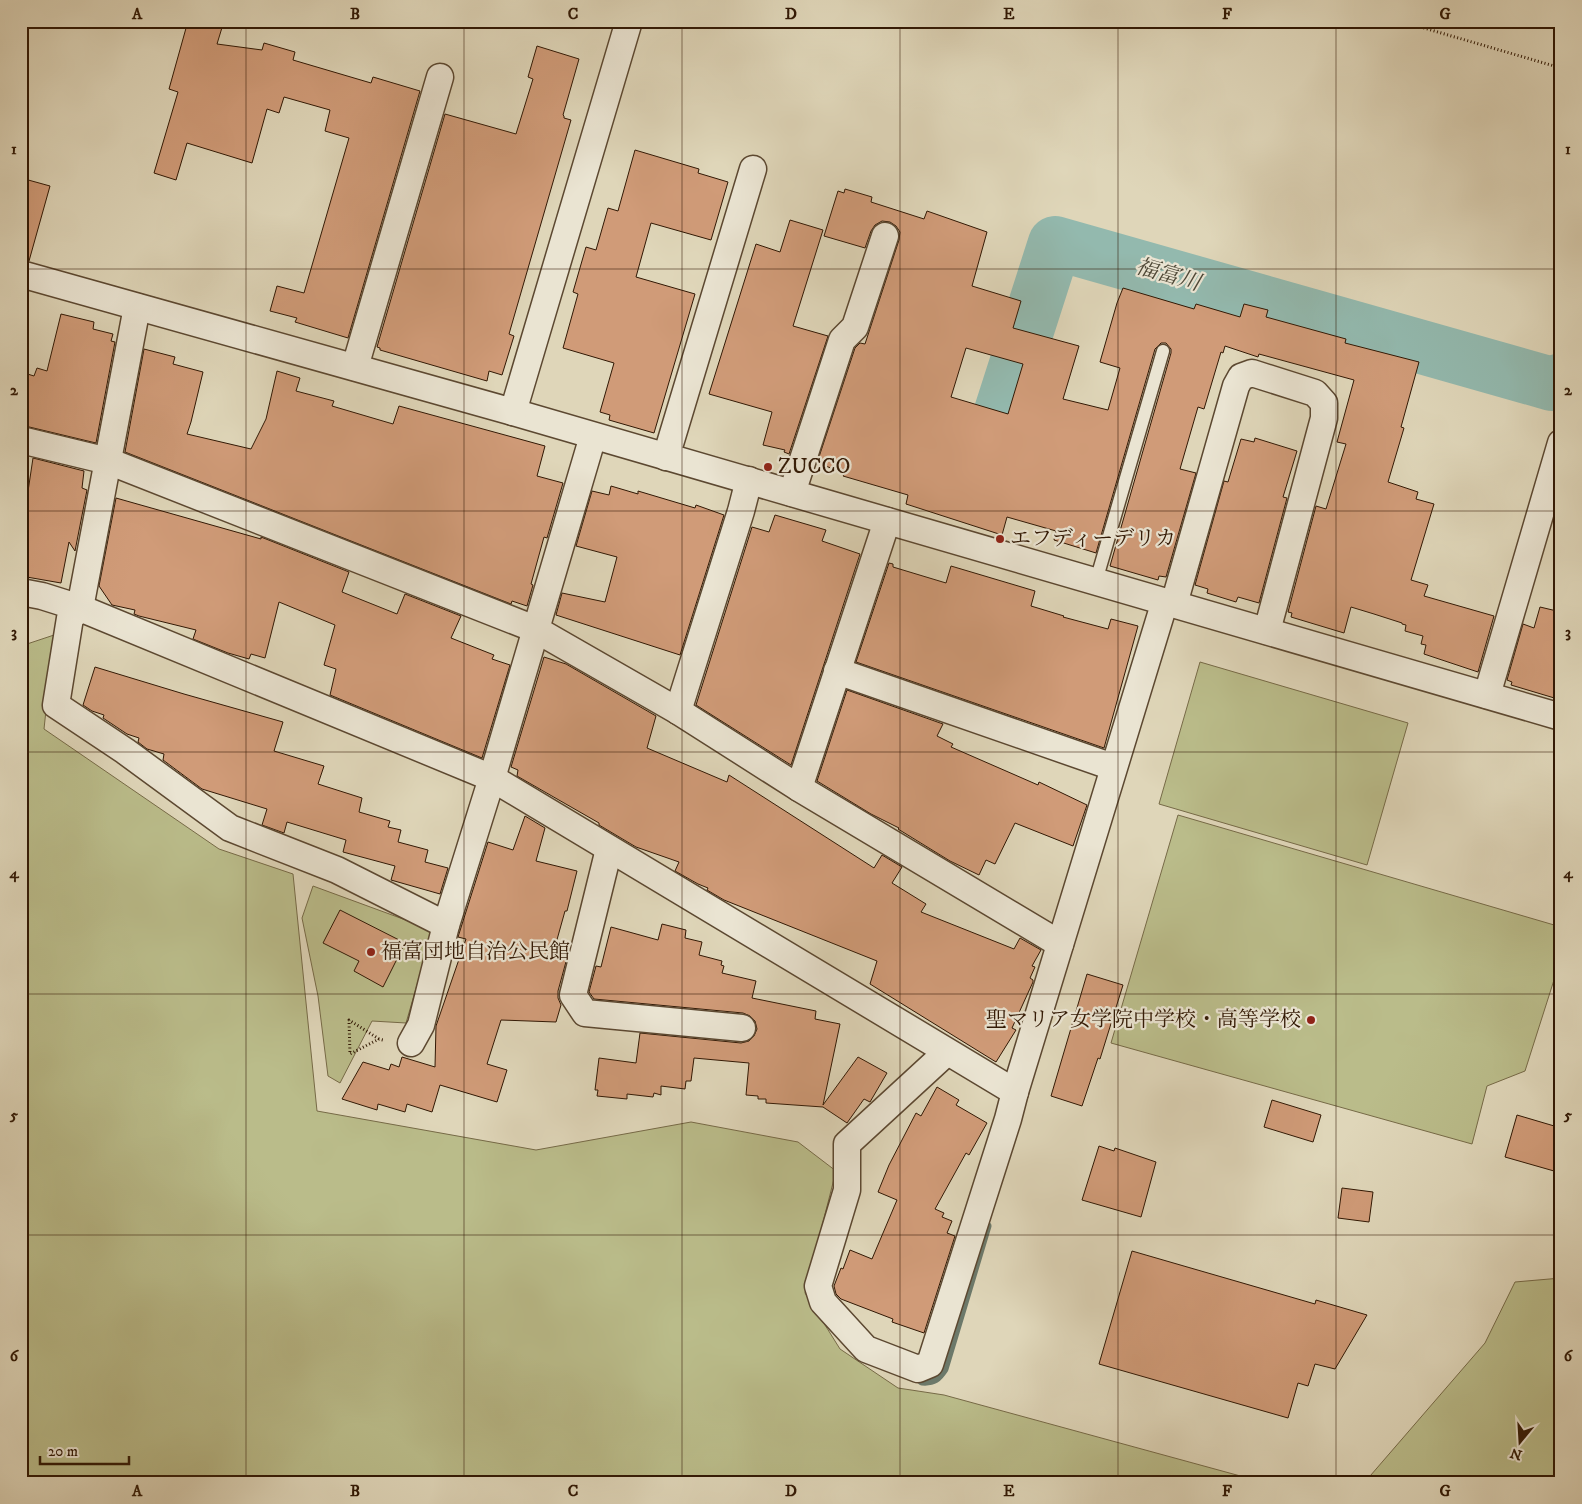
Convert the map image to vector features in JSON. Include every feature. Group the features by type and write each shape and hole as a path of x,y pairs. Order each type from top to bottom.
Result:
{"street":[{"path":"513,412 629,21"},
{"path":"355,368 440,78"},
{"path":"666,457 753,169"},
{"path":"792,493 842,340 855,327 885,236"},
{"path":"21,274 513,412 1561,717"},
{"path":"137,307 80,608 70,618 56,705 125,751 230,828 337,870 446,925"},
{"path":"947,1052 847,1144 847,1190 818,1286 823,1302 866,1349 918,1369 930,1364 1008,1119 1014,1092 1113,767 1169,603 1236,386 1241,377 1252,373 1315,393 1324,403 1324,418 1267,631"},
{"path":"411,1042 421,1025 446,925 492,778 593,436"},
{"path":"21,440 108,461 535,629 678,711 799,788 1060,944"},
{"path":"1486,695 1561,443"},
{"path":"678,711 749,480"},
{"path":"799,788 887,521"},
{"path":"28,598 80,608 492,778 1014,1092"},
{"path":"837,671 1113,767"},
{"path":"608,848 572,995 584,1013 742,1028"}],"lane":[{"path":"1096,581 1163,350"}],"path":[{"path":"1400,21 1561,68"},
{"path":"379,1039 350,1054 349,1020 379,1039 411,1042"}],"green space":[{"path":"54,635 44,729 219,849 293,874 317,1111 536,1150 691,1122 798,1142 836,1171 805,1293 840,1349 898,1388 944,1395 1266,1483 21,1483 21,646"},
{"path":"1200,662 1408,723 1367,865 1159,804"},
{"path":"1178,815 1561,927 1561,958 1525,1071 1487,1086 1472,1144 1111,1043"},
{"path":"313,886 433,930 406,1023 372,1021 340,1083 328,1076 318,996 302,918"},
{"path":"1561,1278 1561,1483 1364,1483 1485,1343 1515,1282"}],"building":[{"path":"188,21 224,21 217,44 262,50 264,43 295,52 293,60 371,83 373,77 420,91 348,338 295,322 297,318 270,311 277,286 304,293 349,138 325,131 330,110 284,97 279,113 267,109 252,163 187,143 176,180 154,173 178,92 169,89"},
{"path":"537,46 579,59 563,115 564,118 571,120 509,334 514,336 502,375 489,371 487,381 380,350 377,347 445,114 516,134 533,79 528,77"},
{"path":"635,150 699,169 698,173 728,182 711,240 651,223 636,277 695,294 654,433 609,420 610,415 600,412 614,363 563,348 578,294 573,292 586,247 596,250 608,208 618,211"},
{"path":"21,178 50,186 29,261 21,259"},
{"path":"845,189 872,197 871,202 924,219 927,211 987,232 972,286 1021,301 1013,328 1079,346 1063,399 1108,410 1120,368 1100,362 1123,288 1194,309 1196,304 1240,317 1244,304 1268,310 1266,317 1346,339 1345,343 1419,362 1401,427 1404,428 1388,482 1418,492 1416,499 1434,504 1411,580 1428,585 1424,596 1494,616 1478,672 1424,654 1426,645 1421,644 1423,636 1405,631 1406,625 1402,623 1374,614 1351,607 1344,633 1291,617 1292,613 1288,612 1316,506 1326,509 1346,444 1337,442 1354,380 1259,354 1258,357 1225,346 1223,353 1221,352 1204,409 1198,407 1180,469 1196,473 1166,577 1159,576 1158,580 1110,566 1171,353 1171,349 1166,343 1161,343 1155,349 1096,553 1054,540 1056,531 1007,517 1002,535 906,504 908,495 843,476 845,473 817,463 855,348 860,343 865,344 900,232 890,222 882,221 875,225 871,231 865,248 824,236 838,191 844,193","holes":["966,348 1023,364 1008,414 951,397"]},
{"path":"790,220 823,230 793,326 828,336 789,454 784,452 785,450 763,445 772,412 709,394 756,244 780,252"},
{"path":"61,314 94,322 93,329 113,334 111,341 115,342 96,443 21,425 21,372 34,376 37,368 47,371"},
{"path":"144,349 175,357 173,364 203,372 187,434 251,449 266,419 277,371 300,378 296,391 334,401 332,406 393,424 399,406 545,446 537,476 563,483 547,538 544,537 527,606 512,601 511,604 125,452"},
{"path":"1255,438 1297,451 1283,497 1287,498 1259,603 1238,597 1236,602 1207,593 1208,589 1195,585 1224,481 1228,482 1241,439 1254,442"},
{"path":"33,458 84,471 82,488 87,490 75,551 69,542 61,583 21,576 21,538"},
{"path":"611,486 638,494 638,491 695,508 696,505 724,515 680,655 556,615 562,593 605,602 617,557 576,546 592,491 609,495"},
{"path":"116,498 261,539 261,537 349,572 342,592 397,614 405,594 461,616 451,638 494,655 492,659 510,665 482,758 330,695 336,669 324,665 335,625 279,602 265,658 251,654 249,659 193,639 196,630 139,616 134,614 135,610 112,605 99,586"},
{"path":"775,515 826,530 822,541 860,554 791,765 696,705 752,527 769,532"},
{"path":"889,563 893,564 893,567 946,583 951,566 1035,591 1031,606 1063,617 1108,629 1111,619 1138,626 1104,748 856,662"},
{"path":"1540,607 1561,612 1561,700 1511,685 1512,682 1507,680 1523,624 1534,628"},
{"path":"544,657 566,664 656,716 647,748 727,782 729,775 874,868 882,855 902,867 892,883 926,904 921,912 1014,949 1020,938 1041,950 1032,966 1035,967 1030,978 1033,982 1012,1028 1016,1030 996,1062 870,984 877,961 724,900 707,890 708,888 675,871 679,862 636,847 599,825 599,823 517,776 518,770 511,767"},
{"path":"95,667 283,722 274,751 324,766 318,784 362,798 359,812 390,821 388,827 401,830 398,842 428,850 425,862 448,868 440,894 391,880 395,866 343,852 346,840 287,822 284,833 262,825 267,809 202,789 163,760 164,754 147,749 138,742 139,738 127,734 103,718 104,715 92,711 83,705"},
{"path":"847,690 943,724 937,736 953,744 951,747 1038,785 1039,782 1087,805 1073,846 1015,823 995,864 986,860 979,875 950,861 899,828 871,814 817,781"},
{"path":"525,816 545,828 536,861 577,871 567,911 565,911 553,954 567,958 558,991 561,1005 556,1022 501,1020 487,1064 507,1070 497,1102 440,1085 432,1112 407,1104 405,1112 378,1104 377,1110 342,1099 363,1062 389,1070 391,1064 399,1067 402,1057 435,1067 436,1026 466,939 458,937 488,842 513,850"},
{"name":"福富団地自治公民館","path":"340,910 405,943 383,987 354,971 359,961 323,943"},
{"path":"662,924 686,930 685,938 702,942 699,955 722,961 721,965 724,966 722,973 756,981 752,998 816,1011 815,1019 840,1024 823,1105 858,1057 887,1073 870,1102 864,1099 847,1123 823,1107 766,1103 766,1099 758,1099 758,1096 746,1095 749,1063 694,1058 691,1081 686,1081 685,1089 661,1086 661,1095 654,1093 653,1097 627,1094 627,1099 597,1096 598,1090 595,1090 599,1058 636,1063 640,1033 741,1043 749,1041 757,1029 755,1021 743,1013 594,999 589,992 596,966 601,967 611,927 658,940"},
{"path":"1087,974 1123,985 1100,1059 1098,1058 1082,1106 1051,1096"},
{"path":"937,1087 959,1100 956,1105 987,1123 969,1155 966,1153 935,1209 944,1213 942,1217 952,1221 947,1233 955,1236 924,1333 892,1322 893,1319 841,1299 836,1294 834,1286 850,1250 872,1259 897,1200 878,1192 889,1165 916,1113 921,1116"},
{"path":"1272,1100 1321,1115 1313,1142 1264,1127"},
{"path":"1517,1115 1561,1128 1561,1173 1505,1157"},
{"path":"1099,1146 1114,1151 1115,1148 1156,1162 1141,1217 1082,1200"},
{"path":"1342,1188 1373,1192 1369,1222 1338,1218"},
{"path":"1132,1251 1315,1304 1316,1300 1367,1315 1335,1369 1315,1364 1308,1386 1298,1383 1288,1418 1099,1364"}],"waterway":[{"name":"福富川","path":"978,483 1055,243 1552,384 1561,380"},
{"path":"922,1381 935,1379 944,1369 987,1226"}],"place":[{"name":"ZUCCO","path":"768,467"},
{"name":"エフディーデリカ","path":"1000,539"},
{"name":"福富団地自治公民館","path":"371,952"},
{"name":"聖マリア女学院中学校・高等学校","path":"1311,1020"}]}
